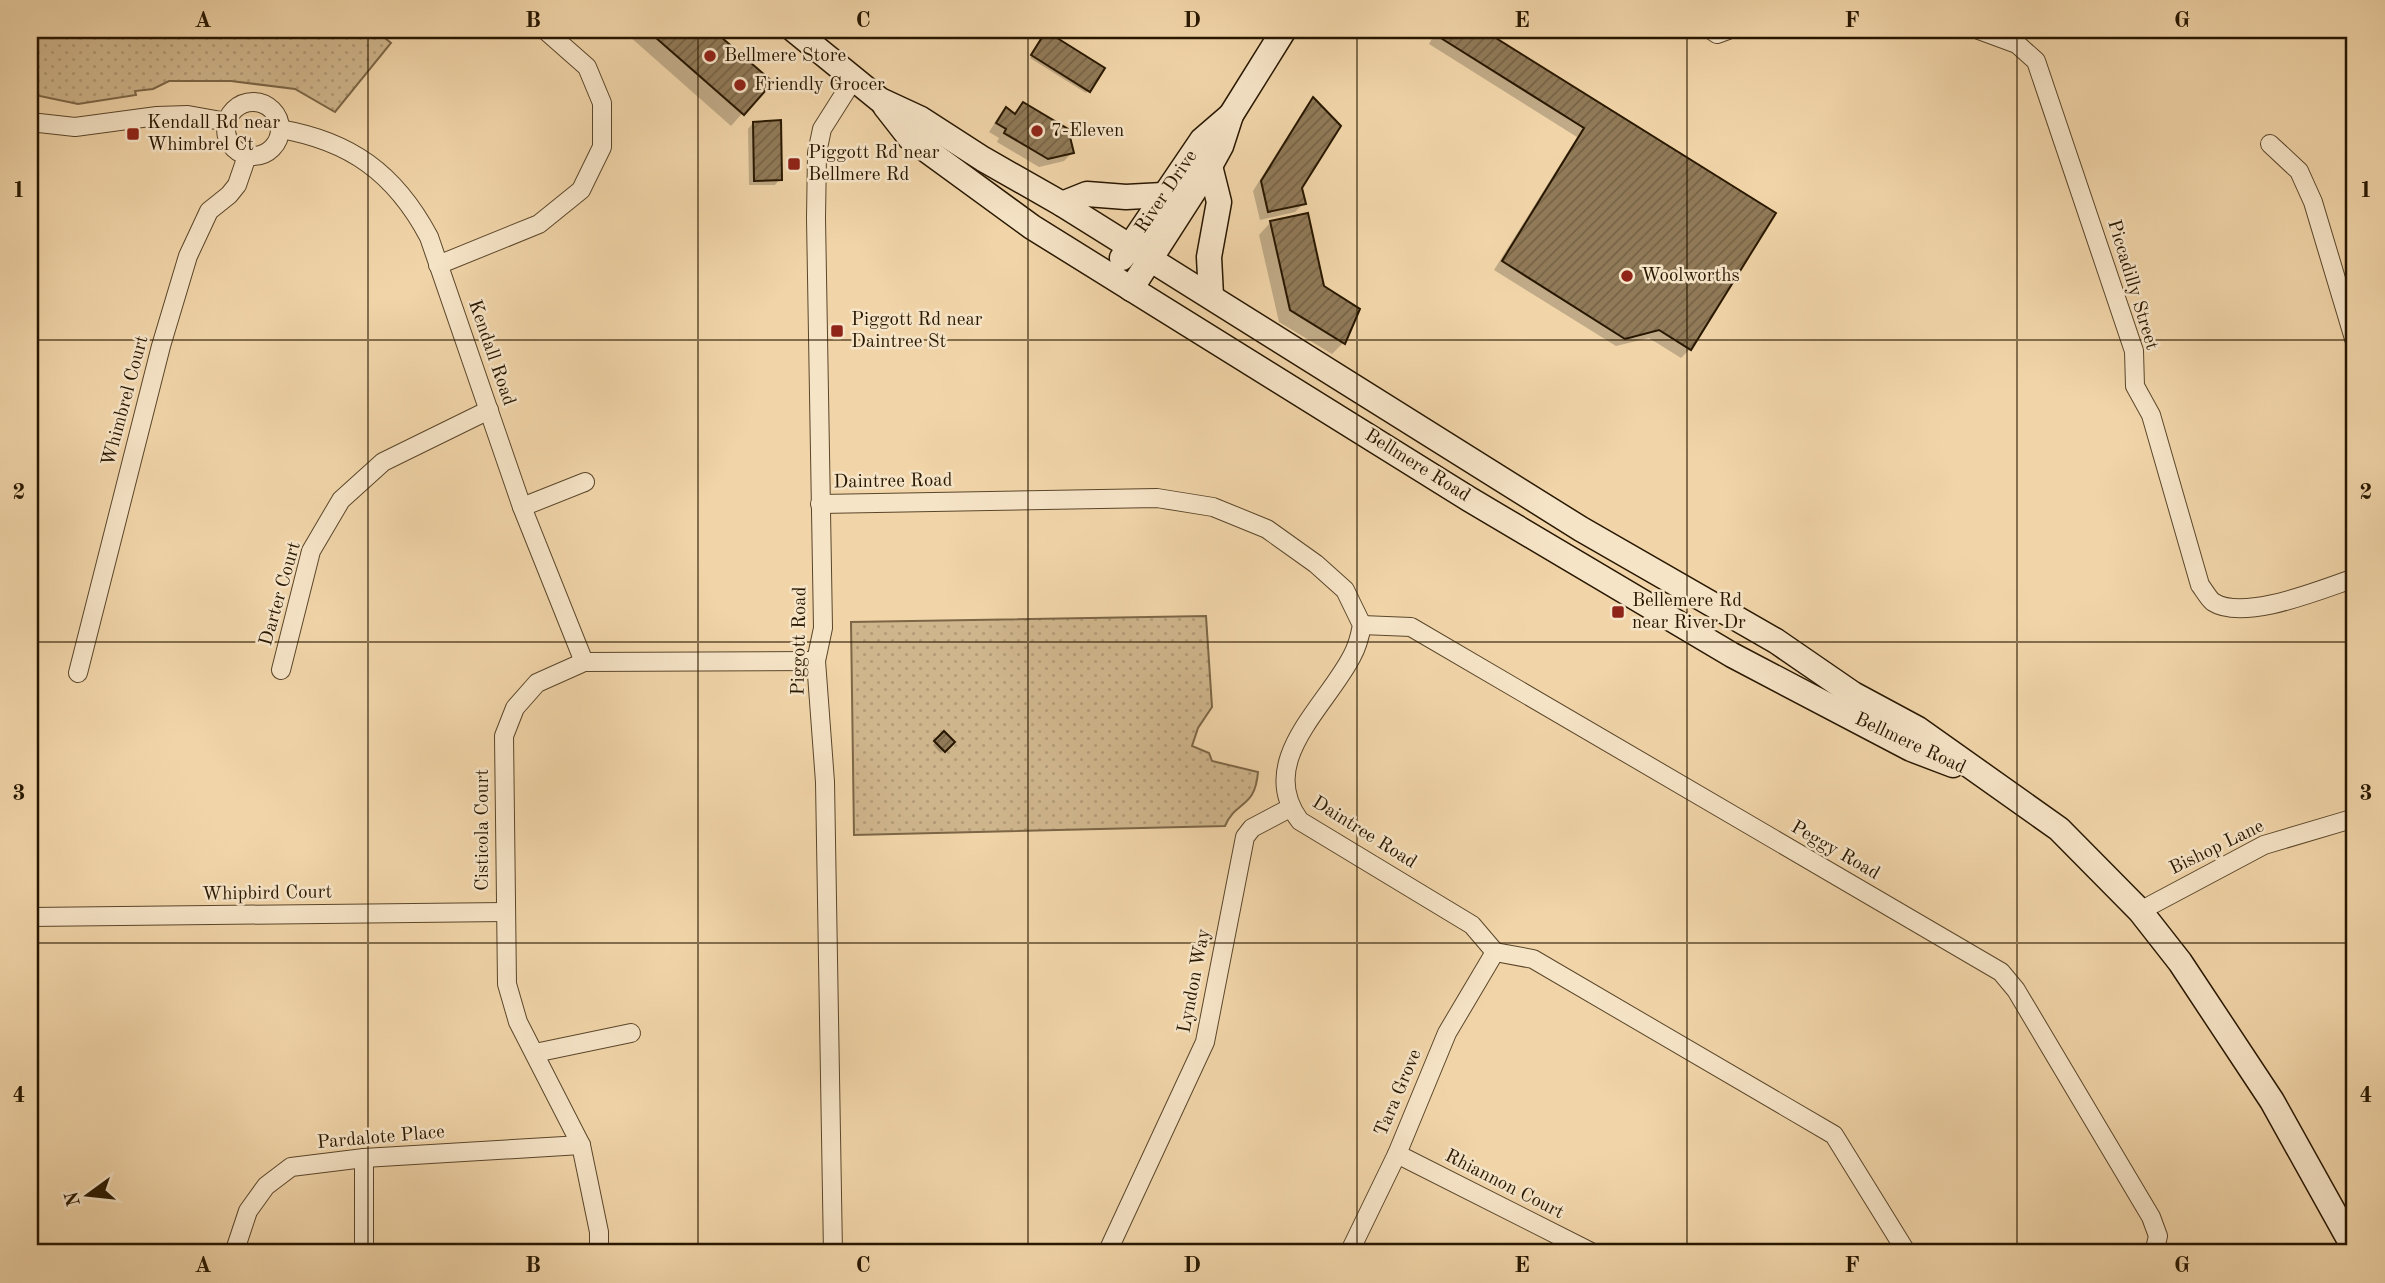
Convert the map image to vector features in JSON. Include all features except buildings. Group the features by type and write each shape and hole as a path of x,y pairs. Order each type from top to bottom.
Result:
{"street":[{"path":"438,265 538,223 581,190 602,147 602,103 587,67 545,30"},
{"name":"Bellmere Road","path":"794,30 880,100 921,119 983,159 1062,204 1581,529 1776,641 1853,694 1918,729 2059,829 2140,911 2180,962 2272,1101 2355,1250"},
{"name":"River Drive","path":"1120,282 1140,252 1209,166 1221,146 1231,115 1284,30"},
{"path":"1711,30 1717,34 1728,30"},
{"name":"Piccadilly Street","path":"1979,30 2017,44 2036,61 2134,351 2136,386 2151,415 2200,585 2213,601 2234,610 2255,609 2355,578"},
{"name":"Piggott Road","path":"833,1253 825,782 816,661 824,628 820,504 817,153 822,129 853,80"},
{"name":"Bellmere Road","path":"880,100 910,138 1032,227 1530,536 1721,649 1911,749 1988,779"},
{"path":"256,103 270,109 279,121 280,129 276,142 267,152 247,156 229,144 227,122 241,105 256,103"},
{"path":"30,122 75,128 157,116 188,115 227,122"},
{"name":"River Drive","path":"1140,252 1163,195 1202,140 1231,115"},
{"name":"Kendall Road","path":"280,129 316,136 355,154 380,172 414,210 429,237 522,507 584,662"},
{"path":"2270,144 2299,171 2313,202 2355,342"},
{"name":"Whimbrel Court","path":"78,673 158,359 188,257 209,211 237,185 247,156"},
{"path":"1209,166 1219,202 1209,257 1211,296"},
{"path":"1062,204 1087,194 1134,197 1163,195"},
{"name":"Darter Court","path":"281,670 311,551 341,500 383,462 489,410"},
{"path":"522,507 585,482"},
{"name":"Daintree Road","path":"820,504 1157,498 1213,507 1267,529 1316,564 1345,590 1362,625 1353,656 1292,747 1284,778 1290,808 1300,821 1472,925 1495,952"},
{"name":"Peggy Road","path":"1362,625 1410,626 2001,972 2016,990 2151,1217 2158,1236 2154,1253"},
{"name":"Cisticola Court","path":"599,1253 599,1232 581,1145 519,1022 507,984 504,736 515,708 537,683 584,662 816,661"},
{"name":"Lyndon Way","path":"1107,1253 1205,1042 1245,837 1252,828 1290,808"},
{"name":"Bishop Lane","path":"2140,911 2264,845 2355,818"},
{"name":"Whipbird Court","path":"30,917 505,912"},
{"path":"1495,952 1533,959 1834,1135 1907,1253"},
{"name":"Tara Grove","path":"1349,1253 1396,1154 1447,1033 1495,952"},
{"path":"535,1053 631,1033"},
{"name":"Pardalote Place","path":"234,1253 248,1211 266,1186 291,1167 364,1158 581,1145"},
{"name":"Rhiannon Court","path":"1396,1154 1593,1253"},
{"path":"364,1158 364,1253"}],"shaded area":[{"path":"30,30 375,30 391,43 335,112 295,89 231,81 169,81 153,89 135,91 136,95 78,104 30,94"},
{"path":"1206,616 1212,707 1198,728 1192,746 1209,753 1212,761 1258,772 1253,792 1225,826 854,835 851,622"}],"place":[{"name":"Bellmere Store","path":"710,56"},
{"name":"Friendly Grocer","path":"740,85"},
{"name":"7-Eleven","path":"1037,131"},
{"name":"Kendall Rd near Whimbrel Ct","path":"133,134"},
{"name":"Piggott Rd near Bellmere Rd","path":"794,164"},
{"name":"Woolworths","path":"1627,276"},
{"name":"Piggott Rd near Daintree St","path":"837,331"},
{"name":"Bellemere Rd near River Dr","path":"1618,612"}]}
